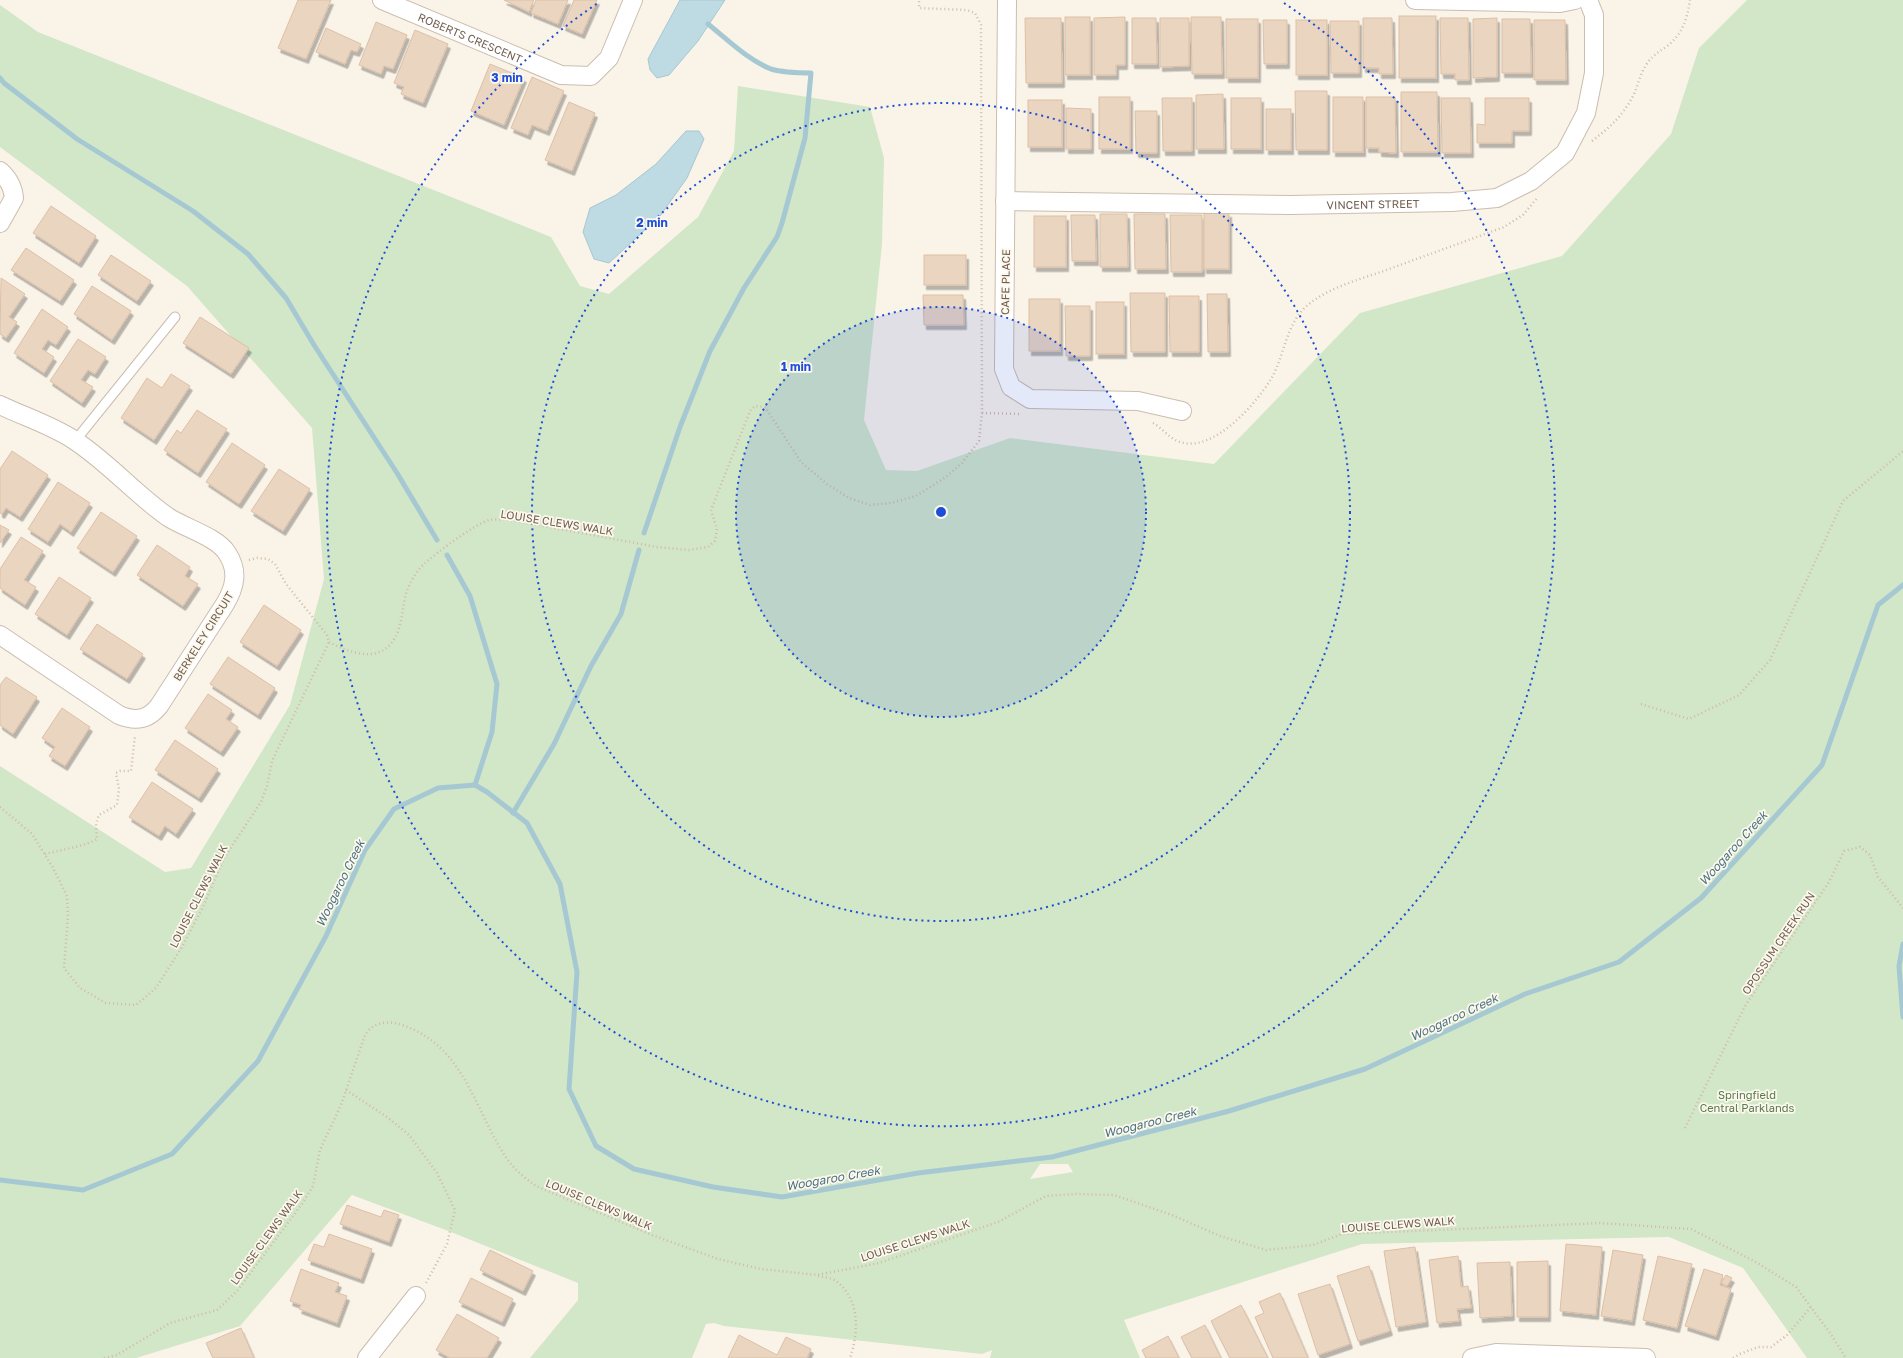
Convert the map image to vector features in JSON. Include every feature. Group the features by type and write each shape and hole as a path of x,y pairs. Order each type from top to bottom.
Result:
{"street":[{"name":"ROBERTS CRESCENT","path":"382,0 409,5 561,75 591,76 609,58 633,0"},
{"name":"CAFE PLACE","path":"1007,0 1004,369 1011,387 1030,399 1138,401 1182,411"},
{"path":"1415,0 1560,3 1575,0"},
{"name":"VINCENT STREET","path":"1005,201 1290,205 1452,202 1497,198 1531,182 1565,153 1586,113 1594,73 1594,15 1588,0"},
{"path":"0,171 10,184 14,198 0,223"},
{"name":"BERKELEY CIRCUIT","path":"0,405 56,430 75,441 168,517 217,543 227,552 233,564 236,574 234,585 225,604 159,706 146,717 137,720"},
{"path":"0,635 112,710 128,718 137,720"},
{"path":"367,1358 416,1296"},
{"path":"1472,1358 1496,1353 1646,1358"}],"lane":[{"path":"75,441 175,317"}],"path":[{"path":"919,0 919,8 968,10 975,13 981,25 982,413 1029,415"},
{"path":"1590,142 1619,118 1633,96 1645,67 1654,54 1679,36 1684,26 1690,0"},
{"path":"1150,422 1160,427 1178,442 1192,445 1212,440 1233,424 1271,378 1292,326 1300,312 1309,303 1344,285 1504,227 1523,215 1539,195"},
{"name":"LOUISE CLEWS WALK","path":"0,807 32,834 45,854 67,896 68,916 64,968 80,988 106,1003 136,1006 156,988 182,946 203,907 224,858 261,802 267,786 272,761 329,642 344,650 360,655 374,654 388,646 398,631 409,584 423,565 475,528 489,520 505,519 657,547 689,550 708,547 716,541 717,529 711,510 713,502 750,411 755,406 765,407 801,462 827,484 849,498 870,505 891,503 916,496 946,477 962,463 979,440 982,413"},
{"path":"1641,704 1689,719 1739,695 1770,660 1843,501 1903,451"},
{"path":"233,564 257,558 268,559 275,564 286,584 302,601 327,635 329,642"},
{"path":"45,854 91,843 97,839 96,824 99,815 117,805 119,789 116,773 120,771 131,771 137,720"},
{"name":"OPOSSUM CREEK RUN","path":"1685,1128 1745,1006 1829,882 1844,852 1860,847 1870,855 1878,877 1903,908"},
{"name":"LOUISE CLEWS WALK","path":"104,1358 117,1355 170,1323 217,1310 237,1291 302,1204 313,1186 320,1150 341,1105 365,1035 370,1028 378,1024 394,1022 415,1029 438,1044 459,1069 508,1160 523,1177 536,1186 652,1235 718,1259 761,1269 817,1276 879,1263 998,1222 1046,1196 1075,1194 1114,1195 1172,1216 1220,1236 1266,1250 1313,1245 1342,1234 1601,1223 1691,1229 1754,1261 1796,1287 1830,1333 1846,1358"},
{"path":"346,1090 387,1117 409,1135 437,1173 455,1210 447,1244 430,1278 416,1296"},
{"path":"817,1276 835,1280 850,1294 856,1316 856,1342 850,1358"},
{"path":"1733,1358 1758,1347 1771,1347 1787,1335 1811,1307"}],"green space":[{"name":"Springfield Central Parklands","path":"1747,0 1903,0 1903,1358 1807,1358 1743,1268 1669,1237 1362,1244 1124,1320 1140,1358 990,1358 992,1350 982,1354 724,1326 714,1323 706,1324 692,1358 530,1358 578,1300 578,1283 451,1232 352,1195 240,1326 136,1358 0,1358 0,766 165,872 191,868 290,705 324,579 312,428 187,286 0,147 0,5 38,32 551,237 580,286 609,294 698,217 734,151 738,86 870,107 884,158 882,244 864,420 886,470 917,471 1010,438 1214,464 1360,313 1562,256 1671,134 1699,48","holes":["1040,1164 1068,1164 1073,1172 1030,1179"]}],"water":[{"path":"680,0 725,0 698,41 669,75 657,78 650,70 648,59"},
{"path":"686,131 699,131 704,139 687,178 660,216 609,263 594,259 583,232 590,208 616,195 656,164"}],"building":[{"path":"298,0 331,0 306,59 278,48"},
{"path":"504,0 534,0 529,12"},
{"path":"536,0 568,0 558,24 531,13"},
{"path":"574,0 597,0 582,34 563,26"},
{"path":"1399,16 1436,16 1436,78 1399,78"},
{"path":"1065,17 1090,17 1090,75 1065,75"},
{"path":"1125,17 1125,65 1116,65 1116,75 1094,75 1094,18"},
{"path":"1191,17 1221,17 1222,74 1192,74"},
{"path":"1025,18 1061,18 1062,83 1026,83"},
{"path":"1132,18 1156,18 1157,64 1132,64"},
{"path":"1160,18 1189,18 1189,66 1160,67"},
{"path":"1363,18 1392,18 1393,74 1379,74 1379,68 1363,68"},
{"path":"1440,18 1468,18 1469,80 1455,80 1455,74 1441,74"},
{"path":"1497,18 1497,77 1473,78 1473,19"},
{"path":"1226,19 1258,19 1258,78 1226,78"},
{"path":"1502,19 1530,19 1531,73 1502,73"},
{"path":"1263,20 1287,20 1287,64 1264,64"},
{"path":"1296,20 1327,20 1327,75 1296,75"},
{"path":"1534,20 1565,20 1566,80 1534,80"},
{"path":"1330,21 1359,21 1359,73 1331,73"},
{"path":"376,22 407,35 393,69 384,66 381,74 359,65"},
{"path":"326,28 361,44 357,52 351,50 345,64 316,52"},
{"path":"415,30 448,44 423,103 401,94 404,87 394,83"},
{"path":"490,64 524,78 504,125 471,111"},
{"path":"532,77 564,91 547,131 532,125 528,135 511,128"},
{"path":"1295,91 1327,91 1327,150 1296,150"},
{"path":"1401,92 1437,92 1438,152 1401,152"},
{"path":"1223,94 1224,149 1196,149 1196,95"},
{"path":"1099,97 1130,97 1130,149 1099,149"},
{"path":"1333,97 1363,97 1363,152 1333,152"},
{"path":"1366,97 1395,97 1396,153 1379,152 1379,148 1366,148"},
{"path":"1162,98 1192,98 1192,151 1163,151"},
{"path":"1231,98 1261,98 1261,149 1231,149"},
{"path":"1441,98 1470,98 1471,153 1442,153"},
{"path":"1485,98 1529,98 1529,131 1512,131 1512,143 1477,143 1477,124 1485,125"},
{"path":"1028,100 1062,100 1062,147 1028,147"},
{"path":"569,102 595,113 572,171 545,160"},
{"path":"1066,108 1091,109 1091,149 1066,149"},
{"path":"1266,109 1291,109 1291,150 1266,150"},
{"path":"1135,111 1157,111 1157,153 1136,153"},
{"path":"51,206 96,236 79,263 33,233"},
{"path":"1204,213 1229,213 1229,269 1204,269"},
{"path":"1100,214 1127,214 1128,267 1100,267"},
{"path":"1134,214 1165,214 1166,269 1135,269"},
{"path":"1071,215 1095,215 1096,261 1072,261"},
{"path":"1170,215 1202,215 1202,272 1171,272"},
{"path":"1034,216 1066,216 1066,267 1034,267"},
{"path":"26,248 74,280 60,301 11,270"},
{"path":"111,255 151,281 137,301 98,275"},
{"path":"924,255 966,255 966,285 924,285"},
{"path":"1,278 25,294 9,317 17,322 6,338 0,334"},
{"path":"92,286 131,311 112,340 74,314"},
{"path":"1130,293 1165,293 1165,352 1131,352"},
{"path":"1207,294 1227,294 1228,352 1208,352"},
{"path":"923,295 963,295 964,325 924,325"},
{"path":"1169,296 1199,296 1199,352 1170,352"},
{"path":"1029,299 1060,299 1060,351 1029,351"},
{"path":"1096,302 1124,302 1124,354 1096,354"},
{"path":"1065,306 1090,306 1090,356 1066,356"},
{"path":"42,309 68,327 56,345 48,340 42,349 54,357 44,373 14,353"},
{"path":"200,317 249,348 231,374 183,343"},
{"path":"78,339 106,357 95,374 88,370 81,380 93,387 82,403 50,381"},
{"path":"171,374 190,386 154,440 121,418 147,378 162,388"},
{"path":"197,410 227,429 198,473 164,450 177,430 181,433"},
{"path":"232,443 265,465 239,504 206,482"},
{"path":"12,451 48,475 20,517 6,508 2,514 0,513 0,469"},
{"path":"279,469 310,489 283,531 251,511"},
{"path":"58,482 90,503 71,532 60,524 48,542 28,529"},
{"path":"101,512 137,536 113,572 77,548"},
{"path":"0,525 9,530 0,543"},
{"path":"21,537 43,551 24,580 36,587 25,605 0,588 0,569"},
{"path":"157,545 190,567 185,576 198,584 183,606 137,575"},
{"path":"59,577 91,598 67,635 35,614"},
{"path":"264,605 301,630 277,666 240,642"},
{"path":"97,624 143,654 127,679 80,649"},
{"path":"228,657 275,688 258,715 210,684"},
{"path":"6,677 37,697 13,734 0,725 0,685"},
{"path":"208,694 232,710 226,719 238,727 221,752 185,728"},
{"path":"62,708 90,727 65,766 49,756 55,747 42,738"},
{"path":"175,740 218,769 199,798 155,770"},
{"path":"152,782 193,809 176,834 165,826 159,836 129,817"},
{"path":"347,1205 381,1217 384,1210 399,1215 389,1242 340,1224"},
{"path":"329,1234 372,1249 361,1279 308,1260 314,1244 324,1247"},
{"path":"1566,1244 1602,1247 1596,1315 1560,1311"},
{"path":"1415,1247 1426,1322 1396,1327 1384,1251"},
{"path":"490,1250 533,1271 523,1291 480,1270"},
{"path":"1613,1250 1643,1255 1632,1321 1601,1316"},
{"path":"1458,1256 1461,1287 1468,1286 1471,1308 1457,1309 1459,1321 1437,1323 1429,1260"},
{"path":"1658,1256 1692,1264 1677,1328 1643,1320"},
{"path":"1548,1261 1548,1317 1517,1317 1517,1262"},
{"path":"1510,1262 1512,1316 1480,1318 1477,1263"},
{"path":"1369,1266 1390,1331 1358,1341 1337,1276"},
{"path":"301,1269 339,1283 335,1292 347,1296 337,1323 299,1309 301,1305 290,1301"},
{"path":"1704,1269 1723,1275 1720,1285 1731,1289 1716,1336 1685,1326"},
{"path":"1726,1275 1732,1278 1727,1286 1721,1283"},
{"path":"471,1278 513,1299 502,1322 459,1302"},
{"path":"1330,1284 1350,1344 1318,1355 1298,1294"},
{"path":"1280,1293 1308,1358 1273,1358 1255,1317 1264,1313 1259,1302"},
{"path":"1241,1305 1268,1358 1230,1358 1211,1321"},
{"path":"457,1314 499,1338 487,1358 450,1358 436,1350"},
{"path":"1205,1325 1221,1358 1192,1358 1181,1337"},
{"path":"241,1328 254,1358 213,1358 206,1343"},
{"path":"739,1335 777,1355 786,1337 811,1349 807,1358 728,1358"},
{"path":"1168,1336 1179,1358 1146,1358 1142,1350"}],"waterway":[{"path":"644,533 680,427 710,351 744,288 777,237 805,138 811,73 796,73 771,69 738,49 708,24"},
{"path":"0,78 4,83 77,139 193,211 248,254 286,298 314,345 397,473 437,540"},
{"path":"513,813 554,744 591,666 621,614 639,550"},
{"path":"447,555 470,596 497,684 492,732 475,785"},
{"name":"Woogaroo Creek","path":"0,1180 83,1190 172,1154 258,1061 326,936 365,850 394,809 438,788 475,785 487,792 527,823 560,884 577,972 569,1089 596,1146 634,1169 713,1187 782,1197 918,1173 1052,1157 1229,1111 1365,1069 1525,994 1619,962 1701,898 1822,765 1878,605 1903,585"},
{"path":"1903,944 1899,966 1903,1017"}]}
